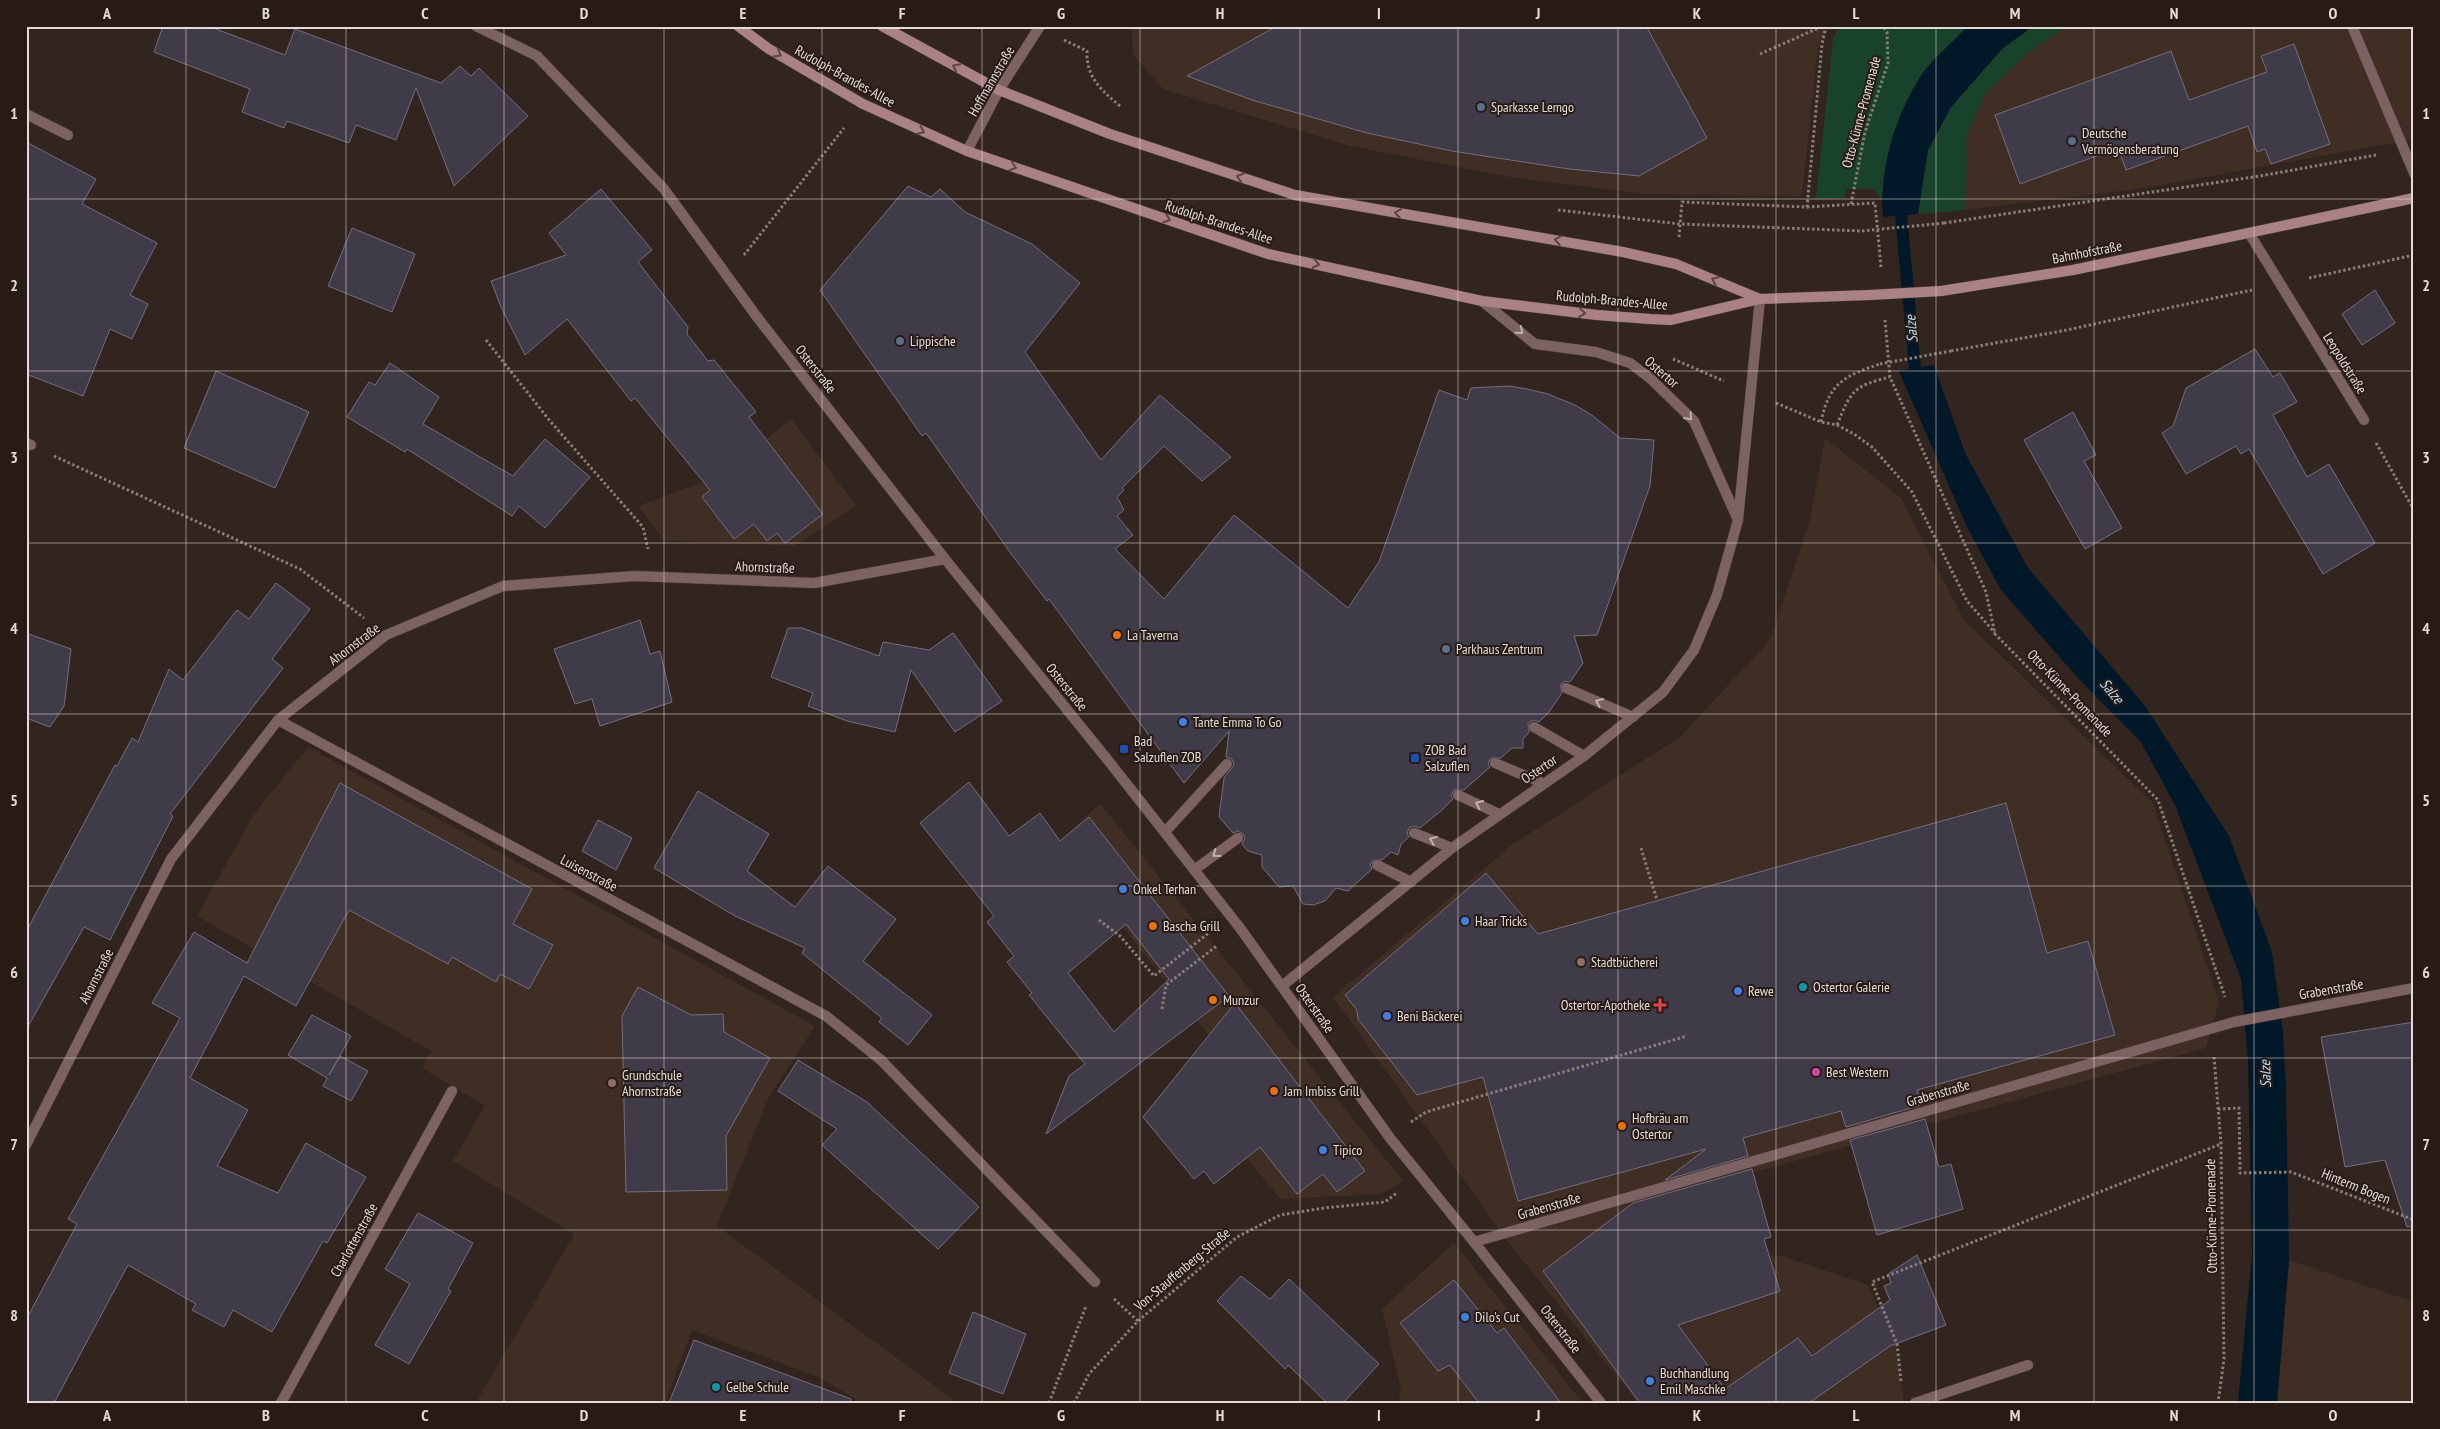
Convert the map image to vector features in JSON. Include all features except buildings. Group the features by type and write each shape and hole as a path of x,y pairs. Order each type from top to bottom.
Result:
{"main road":[{"name":"Rudolph-Brandes-Allee","path":"738,26 769,49 863,104 967,152 1268,254 1482,301 1597,315 1671,320 1760,299"},
{"path":"882,26 999,90 1110,134 1295,195 1624,252 1676,264 1760,299"},
{"name":"Bahnhofstraße","path":"1760,299 1870,296 1941,291 2073,270 2414,198"}],"street":[{"name":"Osterstraße","path":"476,26 537,56 664,189 757,317 945,559 1240,928 1390,1138 1601,1403"},
{"path":"2352,26 2414,173"},
{"name":"Hoffmannstraße","path":"967,152 999,90 1040,27"},
{"path":"26,114 68,135"},
{"name":"Leopoldstraße","path":"2249,233 2364,420"},
{"name":"Ostertor","path":"1282,986 1452,848 1542,783 1584,756 1663,692 1694,650 1717,595 1738,520 1760,299"},
{"name":"Ostertor","path":"1482,301 1535,344 1596,352 1630,363 1651,379 1694,421 1738,520"},
{"name":"Ahornstraße","path":"26,1145 171,858 278,720 386,635 503,586 634,576 814,583 945,559"},
{"path":"1566,688 1633,716"},
{"name":"Luisenstraße","path":"278,720 826,1016 881,1060 1095,1282"},
{"path":"1534,727 1584,756"},
{"path":"1495,763 1542,783"},
{"path":"1165,832 1227,764"},
{"path":"1458,795 1499,814"},
{"path":"1414,833 1452,848"},
{"path":"1194,870 1238,838"},
{"path":"1377,865 1411,882"},
{"name":"Grabenstraße","path":"1474,1242 2234,1022 2414,988"},
{"name":"Charlottenstraße","path":"281,1403 452,1091"},
{"path":"1915,1403 2028,1365"}],"path":[{"path":"1760,54 1825,26"},
{"path":"1680,224 1682,202 1807,207 1825,26"},
{"name":"Otto-Künne-Promenade","path":"1807,207 1851,204 1864,132 1888,63 1887,32 1883,26"},
{"path":"1040,27 1087,51 1086,64 1097,87 1124,110"},
{"path":"728,275 844,128"},
{"path":"1554,210 1680,224 1862,231 1944,223 2260,176 2404,150"},
{"path":"2280,284 2414,255"},
{"name":"Otto-Künne-Promenade","path":"2234,1022 2158,800 1995,634 1967,601 1912,492 1872,447 1837,425 1821,422 1825,402 1835,387 1849,375 1880,364 2062,331 2280,284"},
{"path":"486,340 550,421 643,526 653,576"},
{"path":"1837,425 1850,396 1869,382 1890,377 1986,592 1995,634"},
{"path":"2364,420 2414,510"},
{"path":"28,444 300,569 386,635"},
{"path":"1641,848 1657,900"},
{"path":"1099,920 1120,936 1154,976 1187,950"},
{"path":"1162,1009 1166,985 1196,961"},
{"name":"Otto-Künne-Promenade","path":"2212,1029 2221,1144 2224,1359 2218,1403"},
{"path":"1390,1138 1426,1112 1687,1036"},
{"name":"Hinterm Bogen","path":"2218,1109 2239,1108 2240,1173 2291,1172 2414,1220"},
{"path":"1902,1383 1897,1344 1872,1282 2221,1144"},
{"name":"Von-Stauffenberg-Straße","path":"1074,1403 1089,1374 1138,1321 1237,1237 1280,1215 1324,1208 1385,1202 1420,1174"},
{"path":"1048,1403 1095,1282"}],"shaded area":[{"path":"1131,26 1830,26 1818,46 1802,196 1645,194 1515,178 1350,146 1163,89 1133,54"},
{"path":"2067,26 2414,26 2414,139 2146,188 1965,210 1967,135 1986,93 2027,54"},
{"path":"791,419 856,506 795,546 664,540 638,506 722,475"},
{"path":"1825,438 1901,498 1964,620 2153,803 2219,1002 2206,1048 1718,1182 1739,1255 1782,1256 1868,1285 1895,1345 1904,1403 1638,1403 1508,1242 1333,997 1513,844 1680,737 1770,640 1810,519"},
{"name":"Grundschule Ahornstraße","path":"308,747 815,1026 769,1097 717,1226 958,1403 862,1403 819,1377 692,1330 665,1403 476,1403 574,1234 453,1161 485,1106 422,1068 431,1051 197,916 254,814"},
{"path":"1100,803 1403,1181 1381,1194 1280,1199 1247,1158 1278,1129 1211,1038 1057,844"},
{"path":"1454,1243 1583,1403 1398,1403 1401,1389 1382,1309"},
{"path":"2289,1260 2414,1302 2414,1403 2277,1403"}],"green space":[{"path":"1841,26 1968,26 1921,76 1893,134 1882,199 1874,189 1846,189 1845,198 1816,199 1833,38"},
{"path":"2033,26 2067,26 2027,54 1986,93 1967,135 1965,210 1918,214 1928,150 1951,107 2002,49"}],"water":[{"path":"1968,26 2033,26 2002,49 1951,107 1928,150 1918,214 1883,217 1882,199 1886,162 1903,109 1920,77 1936,57"},
{"path":"1934,365 1965,453 2028,568 2145,706 2229,836 2272,952 2283,1032 2286,1087 2289,1260 2277,1403 2238,1403 2252,1255 2248,1060 2241,979 2175,805 2141,742 2077,677 2001,590 1967,527 1899,371"}],"waterway":[{"name":"Salze","path":"1902,200 1901,215 1915,368 1921,383"}],"place":[{"name":"Sparkasse Lemgo","path":"1481,107"},
{"name":"Deutsche Vermögensberatung","path":"2072,141"},
{"name":"Lippische","path":"900,341"},
{"name":"La Taverna","path":"1117,635"},
{"name":"Parkhaus Zentrum","path":"1446,649"},
{"name":"Tante Emma To Go","path":"1183,722"},
{"name":"Bad Salzuflen ZOB","path":"1124,749"},
{"name":"ZOB Bad Salzuflen","path":"1415,758"},
{"name":"Onkel Terhan","path":"1123,889"},
{"name":"Haar Tricks","path":"1465,921"},
{"name":"Bascha Grill","path":"1153,926"},
{"name":"Stadtbücherei","path":"1581,962"},
{"name":"Ostertor Galerie","path":"1803,987"},
{"name":"Rewe","path":"1738,991"},
{"name":"Munzur","path":"1213,1000"},
{"name":"Ostertor-Apotheke","path":"1660,1005"},
{"name":"Beni Bäckerei","path":"1387,1016"},
{"name":"Best Western","path":"1816,1072"},
{"name":"Grundschule Ahornstraße","path":"612,1083"},
{"name":"Jam Imbiss Grill","path":"1274,1091"},
{"name":"Hofbräu am Ostertor","path":"1622,1126"},
{"name":"Tipico","path":"1323,1150"},
{"name":"Dilo's Cut","path":"1465,1317"},
{"name":"Buchhandlung Emil Maschke","path":"1650,1381"},
{"name":"Gelbe Schule","path":"716,1387"}]}
